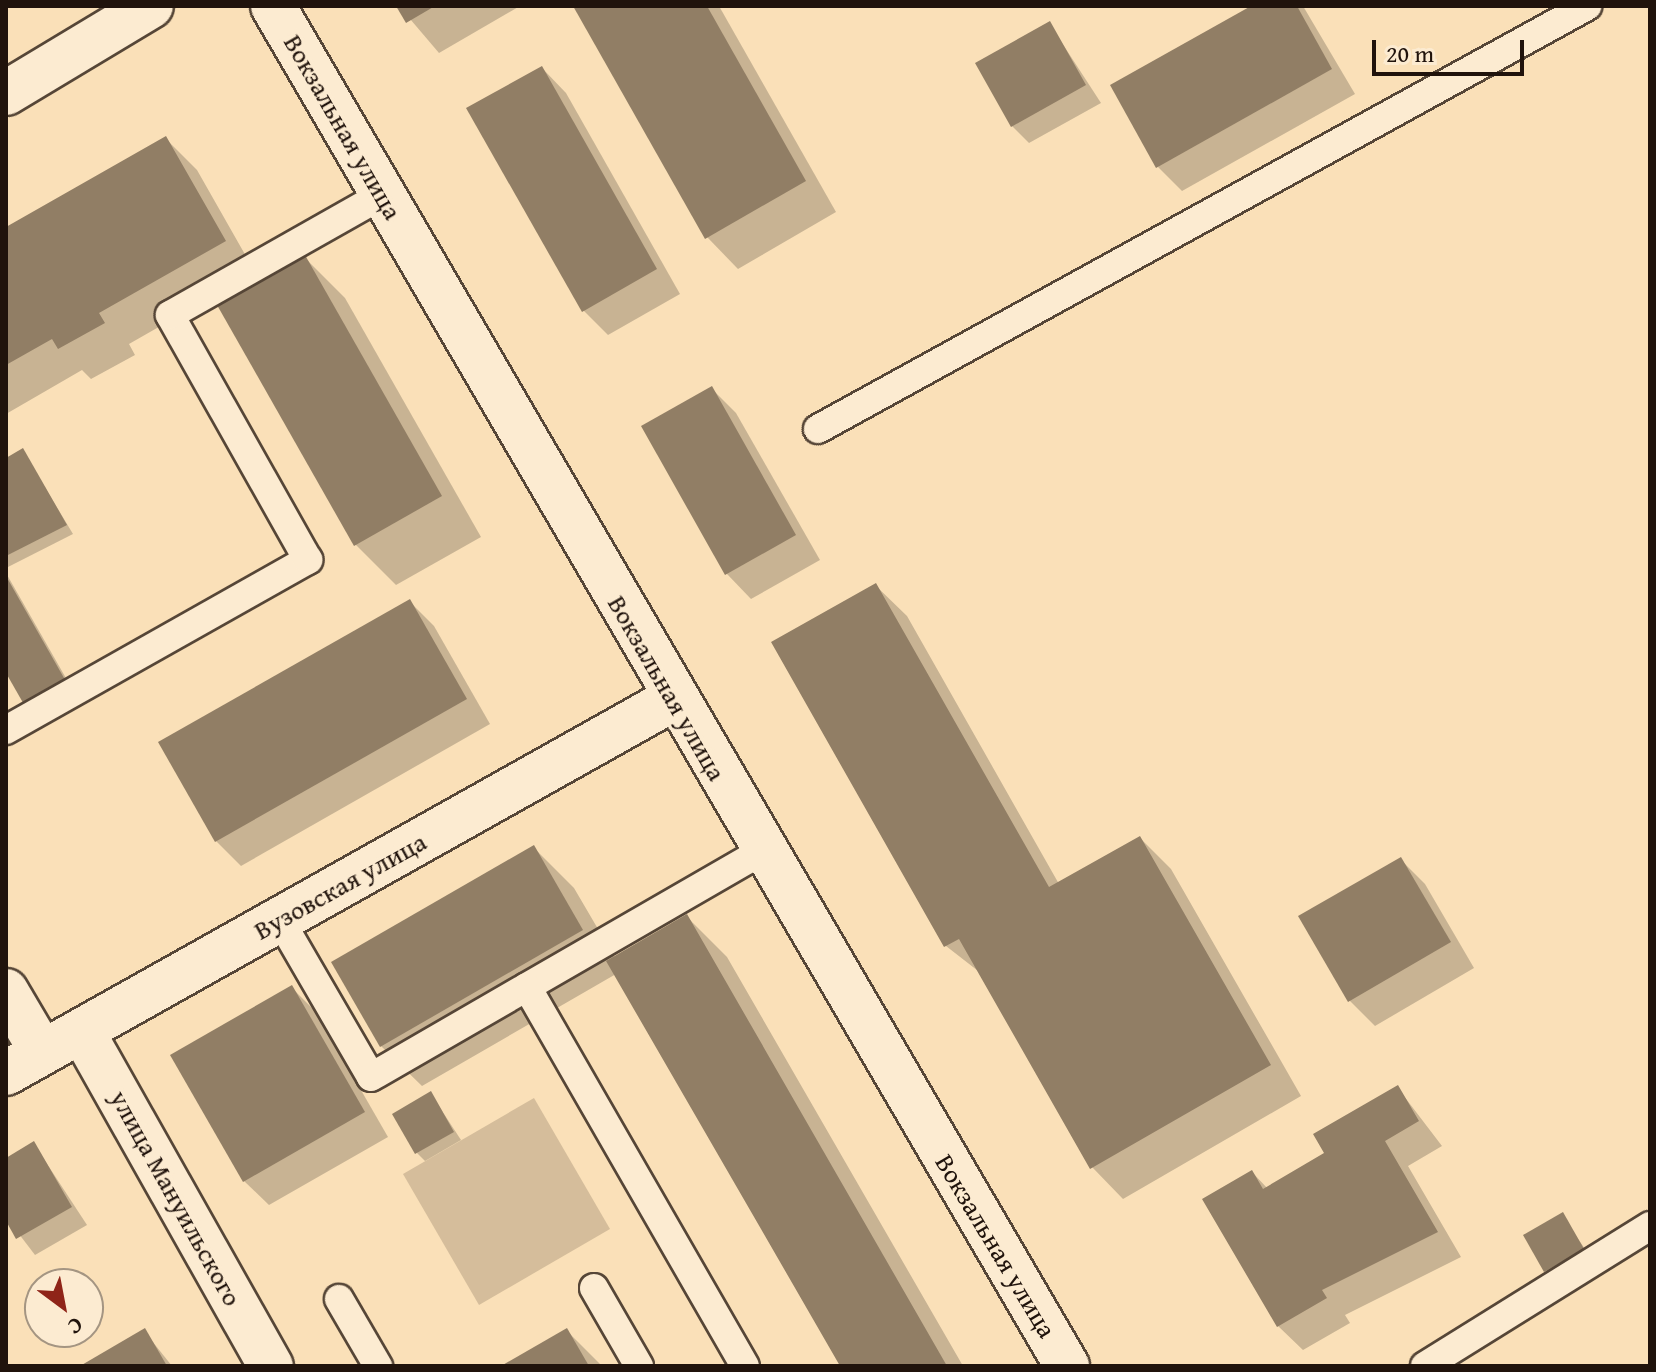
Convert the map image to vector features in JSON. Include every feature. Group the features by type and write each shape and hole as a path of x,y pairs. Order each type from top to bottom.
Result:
{"street":[{"path":"6,93 151,6"},
{"name":"Вокзальная улица","path":"273,6 673,699 1067,1366"},
{"name":"Вузовская улица","path":"24,1063 673,699"},
{"path":"6,991 24,1063"},
{"name":"улица Мануильского","path":"82,1031 271,1366"}],"lane":[{"path":"818,429 1587,6"},
{"path":"6,730 308,560 170,315 382,195"},
{"path":"280,920 371,1077 762,851"},
{"path":"527,987 745,1366"},
{"path":"1425,1366 1650,1226"},
{"path":"594,1288 639,1366"},
{"path":"339,1299 378,1366"}],"shaded area":[{"path":"534,1098 610,1229 479,1305 403,1174"}],"building":[{"path":"396,6 435,6 406,23"},
{"path":"573,6 707,6 806,181 705,239"},
{"path":"1251,6 1297,6 1332,69 1156,168 1110,85"},
{"path":"1050,21 1086,85 1011,127 975,63"},
{"path":"542,66 657,269 582,312 466,108"},
{"path":"166,136 226,241 99,313 105,323 58,349 52,339 6,365 6,227"},
{"path":"305,255 442,496 354,546 217,305"},
{"path":"712,386 796,535 725,575 641,426"},
{"path":"23,448 67,525 6,556 6,458"},
{"path":"6,576 68,685 26,708 6,673"},
{"path":"876,583 1049,887 1140,836 1271,1065 1090,1169 959,939 944,947 771,642"},
{"path":"410,599 467,699 215,842 158,742"},
{"path":"534,845 583,930 380,1047 331,962"},
{"path":"1401,857 1451,942 1348,1002 1298,916"},
{"path":"687,914 947,1366 840,1366 606,961"},
{"path":"292,985 365,1112 243,1182 170,1055"},
{"path":"1398,1085 1419,1121 1385,1141 1438,1232 1322,1290 1327,1298 1277,1327 1202,1199 1252,1170 1263,1189 1324,1153 1313,1134"},
{"path":"431,1091 454,1132 415,1154 392,1114"},
{"path":"34,1141 72,1207 16,1239 6,1221 6,1158"},
{"path":"1563,1212 1584,1249 1544,1272 1523,1235"},
{"path":"145,1328 167,1366 80,1366"},
{"path":"567,1328 589,1366 501,1366"}]}
